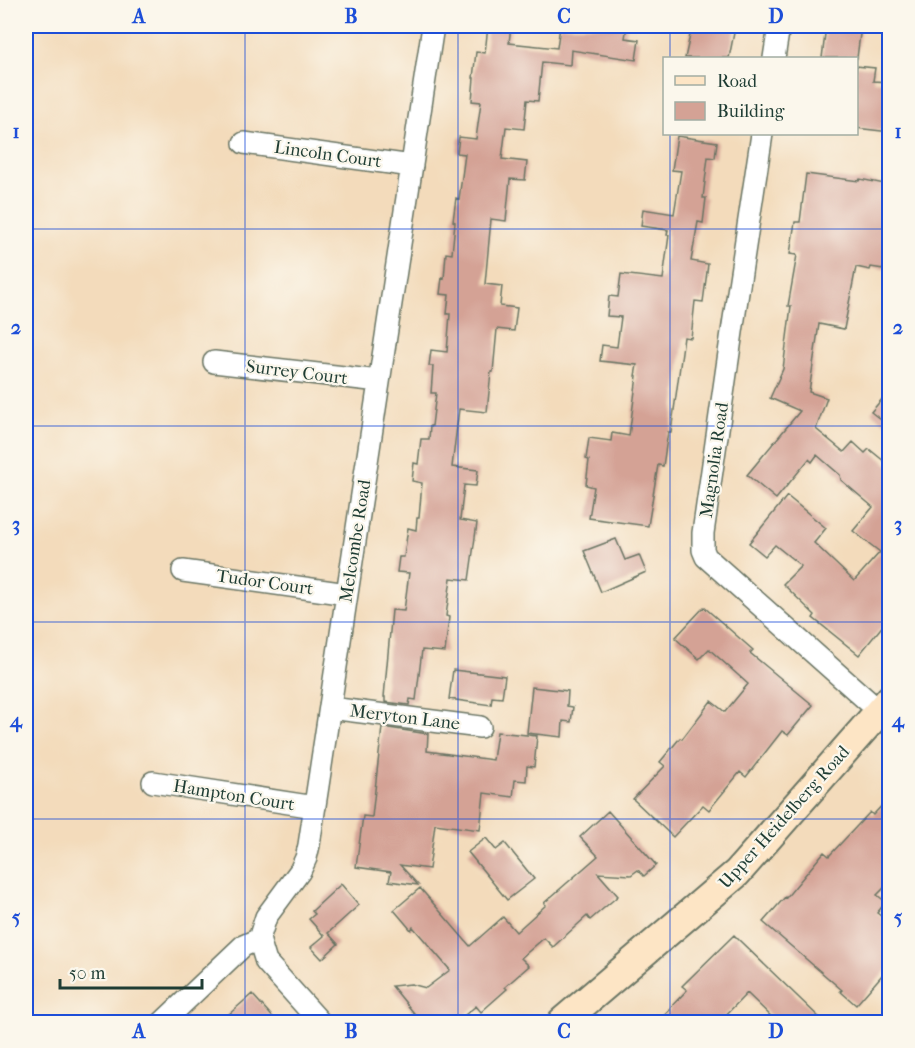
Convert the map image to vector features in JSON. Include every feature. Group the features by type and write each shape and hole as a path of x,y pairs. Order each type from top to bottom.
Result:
{"main road":[{"name":"Upper Heidelberg Road","path":"562,1023 737,873 884,705"}],"street":[{"name":"Melcombe Road","path":"259,939 266,917 300,871 306,858 433,26"},
{"path":"774,57 779,26"},
{"name":"Magnolia Road","path":"762,135 703,533 703,550 706,557 884,705"},
{"name":"Lincoln Court","path":"244,143 412,166"},
{"name":"Surrey Court","path":"214,362 380,381"},
{"name":"Tudor Court","path":"183,571 347,594"},
{"name":"Meryton Lane","path":"330,708 480,727"},
{"name":"Hampton Court","path":"153,782 315,807"},
{"path":"163,1023 243,946 259,939 266,962 320,1023"}],"building":[{"path":"488,26 511,26 509,43 557,48 560,26 627,26 625,38 639,40 636,60 571,50 570,65 542,62 538,101 527,100 524,129 506,127 502,159 527,162 525,180 510,179 506,221 491,219 485,284 502,286 500,306 517,308 514,331 497,329 487,412 459,409 452,467 478,470 476,486 464,485 460,520 477,523 469,580 451,578 446,616 449,617 445,652 422,650 416,700 410,699 409,705 385,702 392,610 404,611 409,573 397,572 399,557 404,557 408,528 416,530 417,518 419,518 422,483 412,481 414,463 418,464 421,439 429,439 430,426 432,426 436,393 431,393 433,366 429,366 431,350 447,352 449,295 440,294 446,253 452,254 455,222 453,221 456,198 459,199 465,154 457,153 459,137 476,139 481,102 472,101 473,78 476,52 485,53"},
{"path":"692,26 735,28 729,57 685,57"},
{"path":"826,26 861,26 857,57 822,57"},
{"path":"858,66 875,68 873,81 890,82 890,132 858,128"},
{"path":"677,136 717,142 715,158 708,157 703,198 706,198 703,223 698,222 691,261 708,264 703,302 695,301 691,338 684,337 671,432 668,432 663,466 658,465 648,526 589,518 594,487 586,485 589,438 611,441 612,433 629,436 637,376 635,376 637,365 600,361 602,345 617,347 621,317 607,316 609,296 618,297 621,274 663,279 668,230 641,226 643,209 674,214 681,171 672,170"},
{"path":"806,174 859,181 860,179 890,185 890,270 856,267 844,329 819,324 809,392 827,398 816,429 844,452 853,442 865,453 869,449 890,466 889,618 859,655 813,618 815,615 783,584 801,566 775,545 765,556 749,543 787,496 826,528 814,543 854,581 880,552 853,531 873,507 841,480 840,475 817,455 812,462 809,459 776,499 747,475 800,411 770,398 783,369 791,306 788,306 797,255 790,254 795,222 800,222"},
{"path":"890,390 890,427 871,412"},
{"path":"616,539 625,560 639,555 646,572 601,592 584,551"},
{"path":"704,607 753,650 750,653 813,705 788,735 782,731 746,777 740,772 709,810 703,805 673,837 633,799 665,766 660,762 680,738 682,739 711,701 725,712 748,684 709,649 699,659 675,638"},
{"path":"453,670 505,676 502,698 492,697 491,705 449,699"},
{"path":"532,687 568,691 567,706 573,707 571,722 563,721 562,737 527,733"},
{"path":"382,727 428,734 427,751 493,760 497,732 537,736 534,767 527,766 526,781 515,780 513,797 484,793 480,830 435,824 429,869 400,865 418,885 389,881 391,872 356,867 363,816 372,817"},
{"path":"890,797 890,882 877,895 886,902 877,913 890,923 890,966 856,1005 840,991 842,990 763,922 824,852 829,856 870,812 873,815"},
{"path":"608,811 656,865 644,876 638,870 631,875 598,873 618,896 590,920 587,916 553,947 544,938 521,958 529,966 481,1012 476,1006 455,1023 422,1023 392,986 411,984 426,988 450,970 413,927 411,930 394,910 420,888 470,946 503,917 516,932 546,905 544,903 598,856 580,837"},
{"path":"486,838 496,850 505,843 534,879 507,900 468,852"},
{"path":"341,884 359,905 328,933 338,944 322,959 311,947 324,936 309,919 315,914 312,911"},
{"path":"734,935 825,1023 778,1023 747,993 718,1023 656,1023 687,990 682,986"},
{"path":"252,994 278,1023 219,1023"}]}
